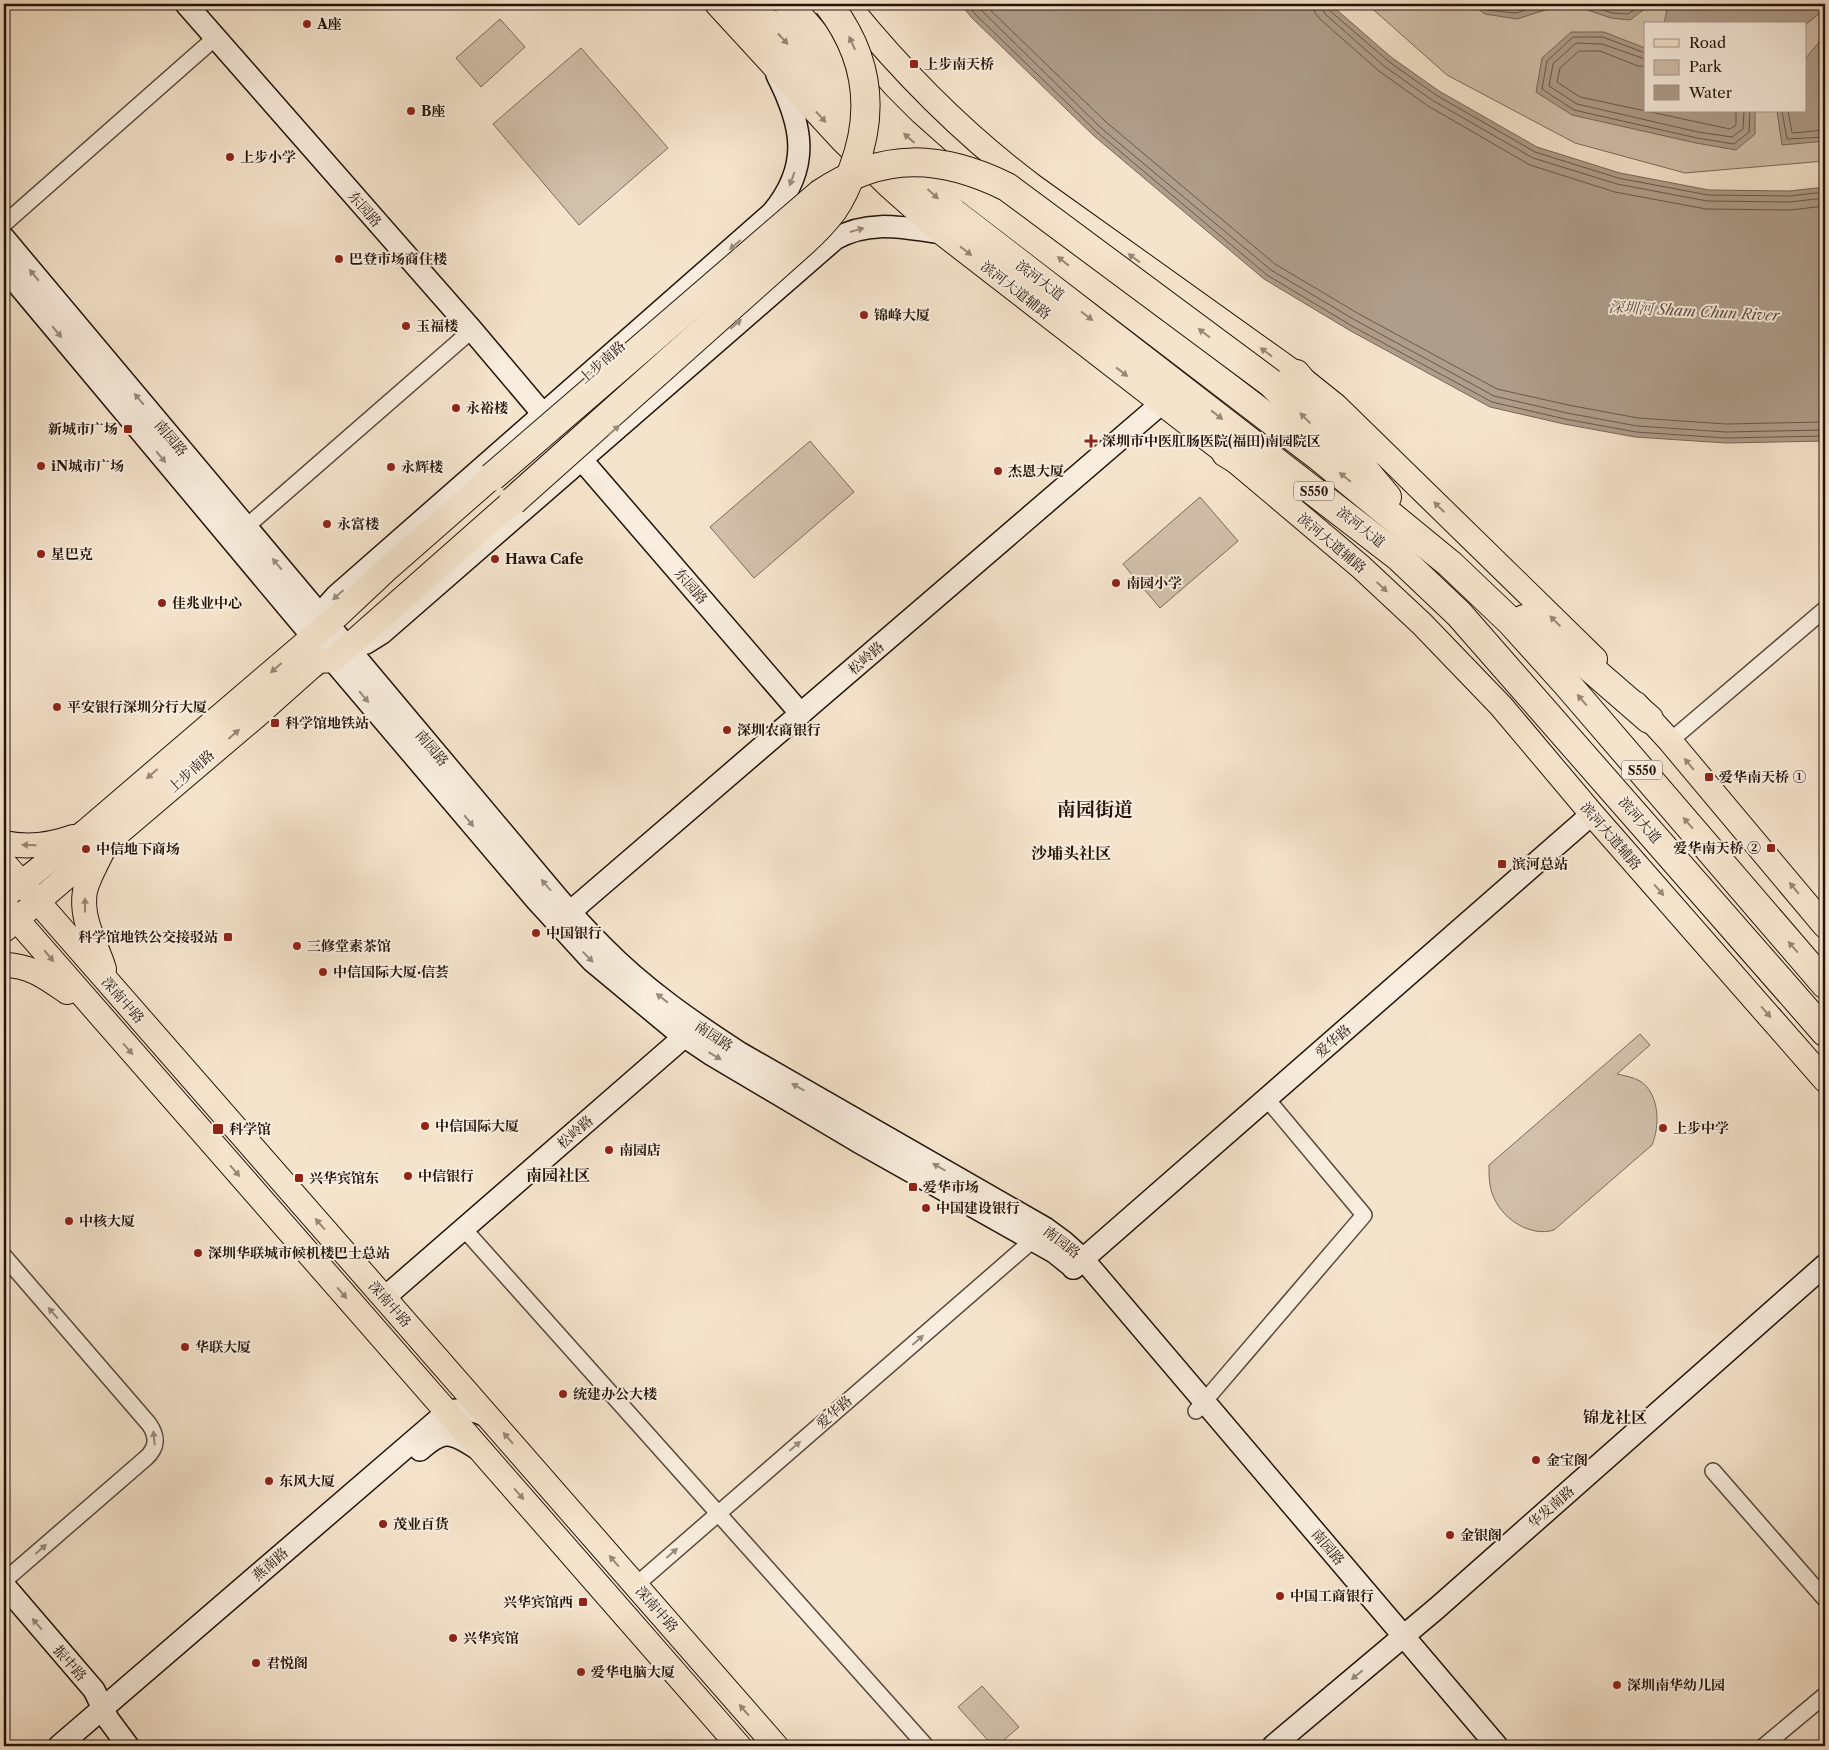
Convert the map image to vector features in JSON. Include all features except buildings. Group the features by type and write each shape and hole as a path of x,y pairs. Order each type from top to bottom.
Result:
{"highway":[{"name":"滨河大道","path":"750,4 873,136 954,213 1400,558 1460,614 1825,1032"},
{"name":"滨河大道","path":"788,4 876,104 903,132 949,172 1318,456 1421,538 1450,564 1511,622 1567,684 1825,984"},
{"path":"513,501 802,243 834,209 846,188 857,158 863,137 866,113 865,86 860,63 851,40 839,18 828,4"},
{"path":"492,477 820,194 839,182 870,169 909,162 950,165 970,171 1007,187 1270,383 1317,430 1368,473"},
{"path":"1296,374 1337,424 1368,473 1421,538"},
{"path":"1226,453 1400,558"},
{"path":"1450,564 1582,660 1649,719"}],"main road":[{"name":"东园路","path":"186,4 472,330 543,414"},
{"name":"滨河大道辅路","path":"717,4 849,146 888,185 942,233 1226,453 1361,566 1422,624 1501,706 1592,814 1825,1080"},
{"path":"847,4 911,78 944,112 987,150 1034,186 1296,374 1336,406 1589,653 1670,742 1825,926"},
{"name":"上步南路","path":"320,625 336,596 772,213 784,198 793,180 800,143 789,99 778,76 763,52"},
{"path":"772,213 786,204 796,203 806,205 814,210 824,227 824,237 815,255"},
{"name":"上步南路","path":"8,918 38,901 311,667 319,661 366,643 382,632 835,239 860,229 879,226 895,226 942,233"},
{"name":"南园路","path":"4,238 246,528 340,654 566,934 592,961 616,982 849,1136 1054,1252 1078,1263"},
{"name":"南园路","path":"4,268 159,455 320,625"},
{"name":"松岭路","path":"570,912 1162,403"},
{"name":"东园路","path":"581,459 801,714"},
{"name":"上步南路","path":"13,890 86,831 492,477"},
{"name":"上步南路","path":"340,654 513,501"},
{"name":"南园路","path":"340,654 570,912 604,948 691,1031 740,1053 1046,1228 1064,1242 1078,1263 1399,1640 1482,1746"},
{"name":"爱华路","path":"1078,1263 1592,814"},
{"path":"4,842 28,846 51,844 86,831"},
{"path":"106,844 88,884 84,905 88,928 110,985"},
{"name":"深南中路","path":"4,863 13,890 38,901 776,1746"},
{"name":"深南中路","path":"8,918 96,1012 739,1746"},
{"path":"4,965 22,966 38,972 96,1012"},
{"name":"松岭路","path":"384,1298 691,1031"},
{"name":"华发南路","path":"1273,1746 1399,1640 1825,1267"},
{"path":"447,1412 466,1409 476,1411 490,1418"},
{"name":"燕南路","path":"78,1746 105,1714 447,1412"},
{"name":"燕南路","path":"59,1746 105,1714 433,1439 441,1434 450,1434 482,1452"},
{"name":"振中路","path":"4,1585 94,1690 105,1714 128,1746"},
{"name":"南园路","path":"1399,1640 1497,1746"}],"street":[{"path":"4,224 214,38"},
{"path":"246,528 472,330"},
{"path":"1670,742 1825,609"},
{"path":"1200,1406 1364,1215 1267,1099"},
{"path":"464,1229 926,1746"},
{"name":"爱华路","path":"636,1585 1033,1240"},
{"path":"4,1256 149,1424 155,1434 156,1443 152,1452 146,1458 4,1581"},
{"path":"1714,1471 1825,1599"},
{"path":"1764,1746 1825,1695"}],"green space":[{"path":"1367,4 1825,4 1825,161 1685,173 1575,143 1447,75"},
{"path":"500,19 525,47 481,87 456,58"},
{"path":"581,48 668,148 579,225 493,124"},
{"path":"810,441 854,492 754,578 710,527"},
{"path":"1200,497 1238,541 1160,608 1123,564"},
{"path":"1640,1034 1650,1045 1617,1074 1640,1081 1647,1087 1655,1102 1657,1120 1652,1145 1554,1230 1546,1232 1537,1231 1520,1226 1512,1221 1505,1215 1493,1196 1489,1165"},
{"path":"982,1686 1019,1727 997,1746 993,1746 958,1707"}],"water":[{"name":"深圳河 Sham Chun River","path":"960,4 1330,4 1391,57 1439,91 1537,147 1620,173 1709,190 1789,191 1825,187 1825,441 1726,443 1635,437 1564,424 1490,407 1349,330 1264,279 1094,136 972,18"},
{"path":"1471,4 1564,4 1517,19 1485,14"},
{"path":"1570,4 1649,4 1630,20 1611,18"},
{"path":"1668,4 1824,4 1820,13 1806,24 1806,22 1664,22"},
{"path":"1571,32 1604,32 1644,48 1644,112 1755,112 1755,134 1736,150 1696,143 1572,115 1536,92 1542,58"},
{"path":"1825,39 1825,141 1782,145 1777,112 1806,112 1806,58 1820,41"}],"place":[{"name":"A座","path":"307,24"},
{"name":"上步南天桥","path":"914,64"},
{"name":"B座","path":"411,111"},
{"name":"上步小学","path":"230,157"},
{"name":"巴登市场商住楼","path":"339,259"},
{"name":"锦峰大厦","path":"864,315"},
{"name":"玉福楼","path":"406,326"},
{"name":"永裕楼","path":"456,408"},
{"name":"新城市广场","path":"128,429"},
{"name":"深圳市中医肛肠医院(福田)南园院区","path":"1091,441"},
{"name":"iN城市广场","path":"41,466"},
{"name":"永辉楼","path":"391,467"},
{"name":"杰恩大厦","path":"998,471"},
{"name":"永富楼","path":"327,524"},
{"name":"星巴克","path":"41,554"},
{"name":"Hawa Cafe","path":"495,559"},
{"name":"南园小学","path":"1116,583"},
{"name":"佳兆业中心","path":"162,603"},
{"name":"平安银行深圳分行大厦","path":"57,707"},
{"name":"科学馆地铁站","path":"275,723"},
{"name":"深圳农商银行","path":"727,730"},
{"name":"爱华南天桥 ①","path":"1709,777"},
{"name":"爱华南天桥 ②","path":"1771,848"},
{"name":"中信地下商场","path":"86,849"},
{"name":"滨河总站","path":"1502,864"},
{"name":"中国银行","path":"536,933"},
{"name":"科学馆地铁公交接驳站","path":"228,937"},
{"name":"三修堂素茶馆","path":"297,946"},
{"name":"中信国际大厦·信荟","path":"323,972"},
{"name":"中信国际大厦","path":"425,1126"},
{"name":"上步中学","path":"1663,1128"},
{"name":"科学馆","path":"218,1129"},
{"name":"南园店","path":"609,1150"},
{"name":"中信银行","path":"408,1176"},
{"name":"兴华宾馆东","path":"299,1178"},
{"name":"爱华市场","path":"913,1187"},
{"name":"中国建设银行","path":"926,1208"},
{"name":"中核大厦","path":"69,1221"},
{"name":"深圳华联城市候机楼巴士总站","path":"198,1253"},
{"name":"华联大厦","path":"185,1347"},
{"name":"统建办公大楼","path":"563,1394"},
{"name":"金宝阁","path":"1536,1460"},
{"name":"东风大厦","path":"269,1481"},
{"name":"茂业百货","path":"383,1524"},
{"name":"金银阁","path":"1450,1535"},
{"name":"中国工商银行","path":"1280,1596"},
{"name":"兴华宾馆西","path":"583,1602"},
{"name":"兴华宾馆","path":"453,1638"},
{"name":"君悦阁","path":"256,1663"},
{"name":"爱华电脑大厦","path":"581,1672"},
{"name":"深圳南华幼儿园","path":"1617,1685"}],"district":[{"name":"南园街道","path":"1095,809"},
{"name":"沙埔头社区","path":"1071,853"},
{"name":"南园社区","path":"558,1175"},
{"name":"锦龙社区","path":"1615,1417"}]}
